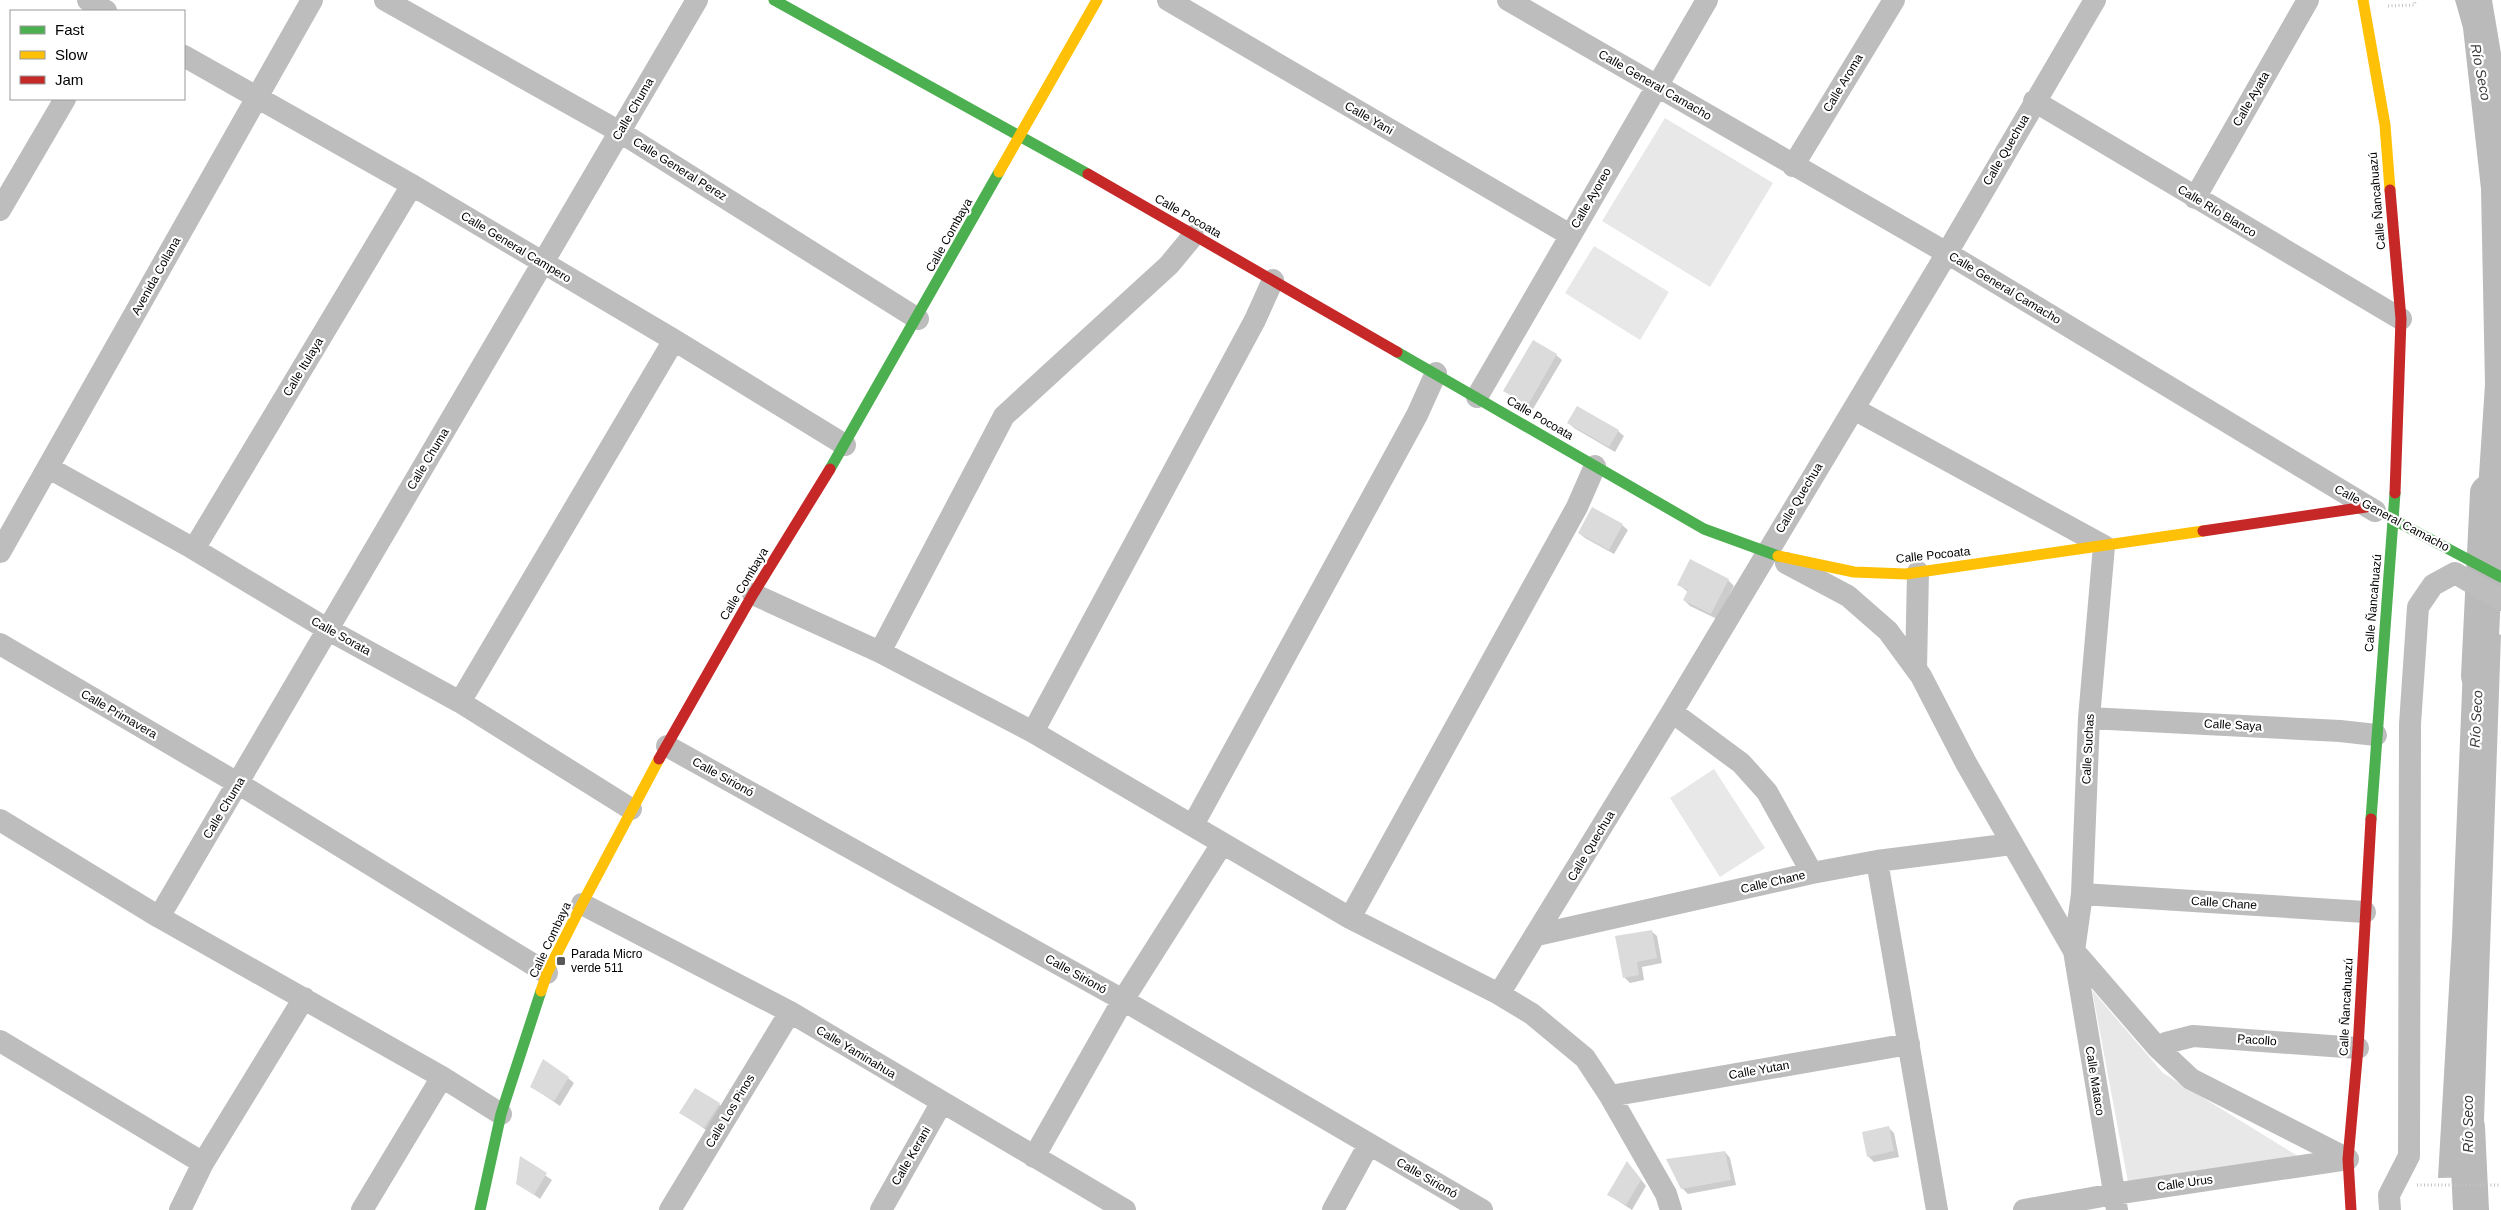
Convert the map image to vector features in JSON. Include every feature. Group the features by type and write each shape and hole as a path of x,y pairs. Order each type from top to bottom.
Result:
{"street":[{"path":"88,0 104,10"},
{"name":"Avenida Collana","path":"0,552 312,0"},
{"name":"Calle General Perez","path":"385,0 620,132 918,319"},
{"name":"Calle Chuma","path":"159,917 239,784 327,629 544,264 697,0"},
{"name":"Calle Pocoata","path":"774,0 1020,135 1704,529 1766,553 1854,572 1918,572 2366,506"},
{"name":"Calle Combaya","path":"480,1210 501,1114 547,973 582,904 631,809 753,594 845,445 918,319 1097,0"},
{"name":"Calle Yani","path":"1168,0 1570,235"},
{"name":"Calle Ayoreo","path":"1477,397 1707,0"},
{"name":"Calle Aroma","path":"1793,166 1894,0"},
{"name":"Calle Quechua","path":"1499,994 1537,935 1854,409 2095,0"},
{"name":"Calle Ayata","path":"2195,198 2308,0"},
{"name":"Calle Ñancahuazú","path":"2351,1210 2348,1159 2358,1048 2376,735 2394,520 2400,319 2385,125 2358,2"},
{"name":"Calle General Camacho","path":"1521,3 1656,86 1947,253 2366,506 2394,520 2457,563 2501,577"},
{"name":"Calle General Campero","path":"185,57 412,185 674,340 845,445"},
{"path":"0,210 64,100"},
{"name":"Calle Río Blanco","path":"2034,101 2400,319"},
{"name":"Calle Itulaya","path":"194,549 412,185"},
{"path":"880,652 1004,416 1169,265 1194,236"},
{"path":"1033,732 1255,320 1273,280"},
{"path":"460,702 674,340"},
{"path":"1194,825 1417,416 1436,373"},
{"path":"1854,409 2104,546"},
{"path":"1350,918 1577,507 1595,466"},
{"name":"Calle Sorata","path":"49,468 194,549 327,629 460,702 631,809"},
{"name":"Calle Suchas","path":"2074,951 2082,894 2089,718 2104,546"},
{"path":"1766,553 1848,596 1888,631 1916,669 2012,844 2074,951 2158,1048 2191,1079 2348,1159"},
{"path":"2390,1210 2389,1195 2408,1156 2410,724 2418,607 2433,585 2457,563 2501,600"},
{"path":"1916,669 1918,572"},
{"path":"753,594 880,652 1033,732 1350,918 1499,994 1532,1014 1584,1058 1610,1096 1666,1194 1671,1210"},
{"name":"Calle Primavera","path":"0,644 239,784 547,973"},
{"path":"1672,712 1741,762 1767,792 1812,873"},
{"name":"Calle Saya","path":"2089,718 2340,731 2376,735"},
{"name":"Calle Sirionó","path":"667,746 1123,1000 1482,1210"},
{"path":"0,820 159,917 442,1077 501,1114"},
{"path":"1034,1157 1123,1000 1222,844"},
{"name":"Calle Chane","path":"1537,935 1812,873 1877,862 2012,844"},
{"path":"1877,862 1937,1210"},
{"name":"Calle Chane","path":"2082,894 2366,912"},
{"name":"Calle Yaminahua","path":"582,904 790,1012 1125,1210"},
{"name":"Calle Mataco","path":"2074,951 2115,1202"},
{"path":"180,1210 203,1163 304,998"},
{"name":"Calle Los Pinos","path":"670,1210 790,1012"},
{"name":"Pacollo","path":"2158,1048 2166,1043 2193,1036 2358,1048"},
{"path":"0,1041 203,1163"},
{"name":"Calle Yutan","path":"1610,1096 1909,1044"},
{"path":"362,1210 442,1077"},
{"name":"Calle Kerani","path":"881,1210 942,1102"},
{"path":"1333,1210 1369,1144"},
{"name":"Calle Urus","path":"2024,1210 2115,1202 2348,1159"}],"path":[{"path":"2358,2 2414,5 2416,0"},
{"path":"2437,1184 2501,1185"}],"shaded area":[{"path":"1665,118 1773,183 1710,287 1602,221"},
{"path":"1594,246 1669,292 1640,340 1565,293"},
{"path":"1714,769 1765,848 1720,877 1670,798"},
{"path":"2092,990 2163,1073 2301,1158 2128,1182"}],"water":[{"path":"2455,0 2492,0 2501,53 2501,551 2475,536 2485,384 2481,189 2463,28"},
{"path":"2465,618 2501,635 2482,1177 2438,1178 2452,936"}],"building":[{"path":"1533,340 1557,354 1528,405 1503,391"},
{"path":"1577,406 1619,430 1609,447 1567,423"},
{"path":"1592,507 1623,524 1609,550 1578,533"},
{"path":"1690,559 1729,579 1711,614 1683,600 1688,590 1677,585"},
{"path":"1652,930 1657,958 1637,962 1639,975 1623,978 1615,936"},
{"path":"543,1059 569,1077 554,1101 530,1087"},
{"path":"695,1088 720,1103 704,1128 679,1113"},
{"path":"1889,1126 1894,1151 1867,1157 1862,1132"},
{"path":"1725,1151 1731,1180 1681,1189 1666,1159"},
{"path":"520,1156 547,1173 534,1195 516,1184"},
{"path":"1627,1161 1641,1180 1626,1205 1607,1195"}],"waterway":[{"name":"Río Seco","path":"2479,676 2488,493"},
{"name":"Río Seco","path":"2467,1127 2471,1210"}],"traffic: fast":[{"path":"774,0 1088,174"},
{"path":"830,469 999,172"},
{"path":"1397,352 1704,529 1778,556"},
{"path":"2371,819 2395,493"},
{"path":"2394,520 2501,577"},
{"path":"480,1210 501,1114 541,991"}],"traffic: slow":[{"path":"999,172 1097,0"},
{"path":"2363,0 2385,125 2390,190"},
{"path":"1778,556 1854,572 1906,574 2203,531"},
{"path":"541,991 547,973 582,904 659,759"}],"traffic: jam":[{"path":"1088,174 1397,352"},
{"path":"2390,190 2401,319 2395,493"},
{"path":"659,759 753,594 830,469"},
{"path":"2203,531 2366,507"},
{"path":"2351,1210 2348,1159 2358,1048 2371,819"}],"place":[{"name":"Parada Micro verde 511","path":"561,961"}]}
